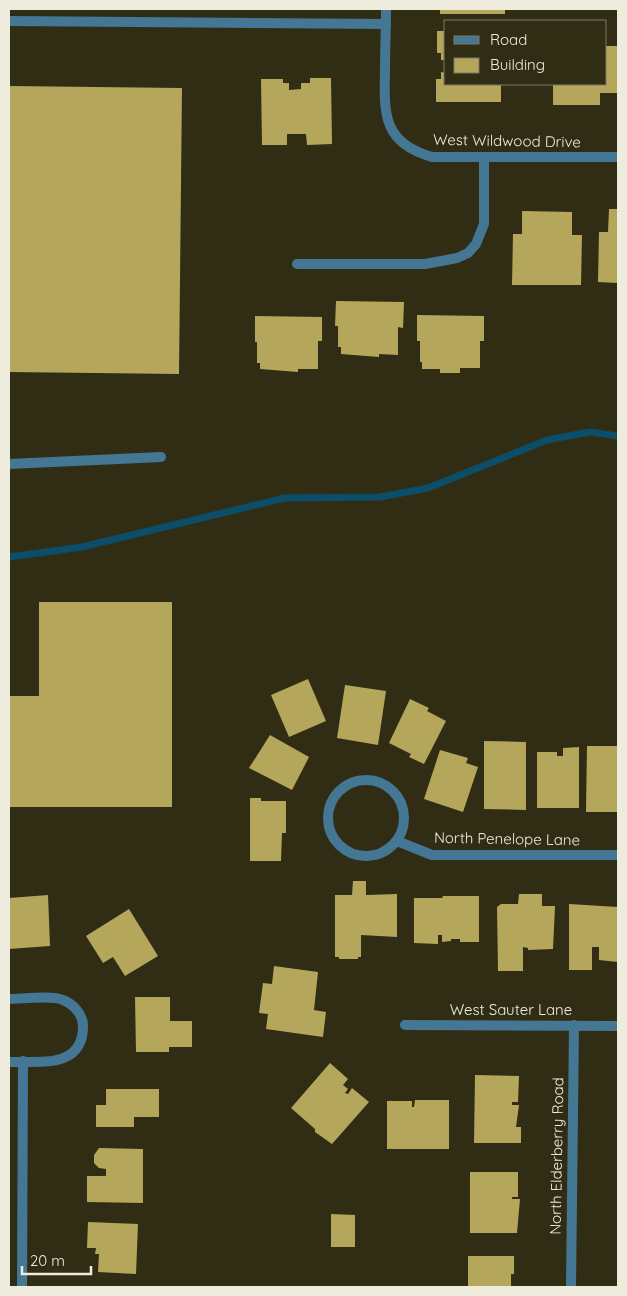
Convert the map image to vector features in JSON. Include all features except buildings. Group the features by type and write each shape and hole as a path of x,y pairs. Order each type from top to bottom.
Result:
{"street":[{"name":"West Wildwood Drive","path":"386,9 384,107 388,124 399,140 414,152 432,157 618,157"},
{"path":"9,21 386,24"},
{"path":"297,264 425,264 457,258 468,253 476,244 484,224 484,157"},
{"path":"9,464 161,457"},
{"path":"367,780 379,782 389,788 398,796 403,807 405,819 403,830 397,841 389,850 378,855 354,855 344,849 335,840 329,824 330,806 336,796 355,782 367,780"},
{"name":"North Penelope Lane","path":"397,841 432,855 618,855"},
{"path":"9,999 62,999 76,1008 83,1020 83,1037 76,1051 60,1060 9,1062"},
{"name":"West Sauter Lane","path":"405,1025 618,1026"},
{"name":"North Elderberry Road","path":"571,1287 574,1025"},
{"path":"22,1287 23,1061"}],"waterway":[{"path":"9,557 82,547 284,498 380,497 428,488 547,440 590,432 618,436"}]}
